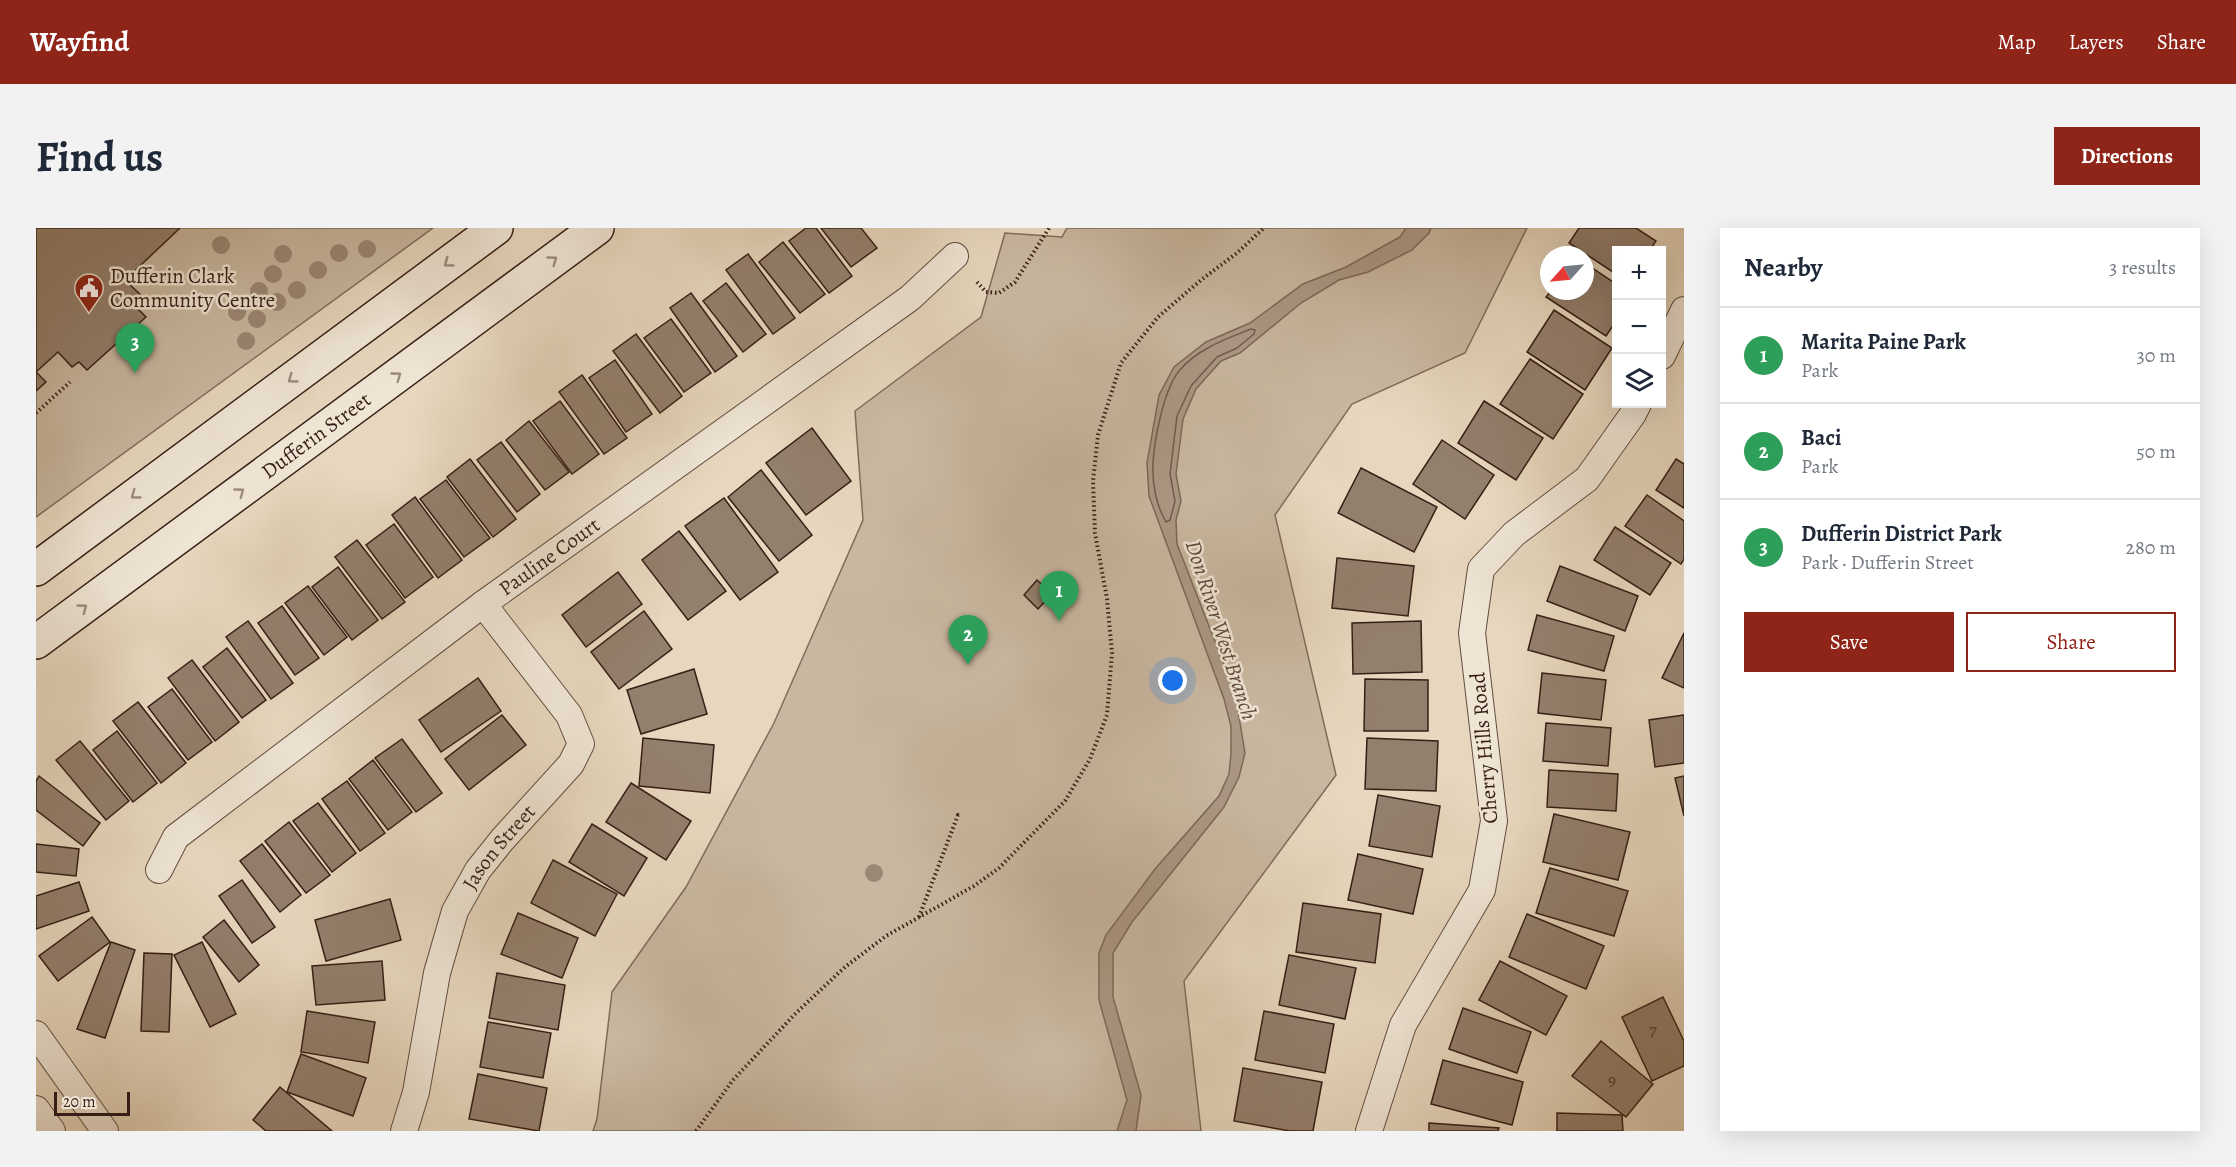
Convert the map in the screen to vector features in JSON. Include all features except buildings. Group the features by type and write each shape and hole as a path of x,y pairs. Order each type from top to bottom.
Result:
{"main road":[{"path":"36,569 495,228"},
{"name":"Dufferin Street","path":"36,642 597,228"}],"street":[{"name":"Pauline Court","path":"159,870 176,837 483,604 910,298 955,256"},
{"path":"1663,354 1684,310"},
{"name":"Cherry Hills Road","path":"1369,1131 1403,1025 1482,890 1494,821 1472,633 1481,569 1514,534 1587,479 1636,408"},
{"name":"Jason Street","path":"404,1131 417,1092 437,973 455,911 478,870 571,764 581,744 569,715 483,604"},
{"path":"36,1034 105,1131"},
{"path":"36,1109 52,1131"}],"path":[{"path":"977,282 986,292 999,293 1015,282 1049,228"},
{"path":"696,1131 733,1080 796,1013 845,967 886,936 974,886 999,868 1065,801 1090,759 1107,715 1112,654 1107,599 1095,532 1093,481 1098,435 1121,363 1158,317 1201,280 1238,253 1264,228"},
{"path":"36,413 70,382"},
{"path":"918,918 959,816"}],"shaded area":[{"path":"36,228 433,228 36,517"},
{"path":"1067,228 1527,228 1465,353 1352,404 1275,515 1336,775 1184,981 1201,1131 593,1131 597,1119 612,992 686,887 774,723 863,520 855,411 981,317 1005,233 1062,237"}],"water":[{"path":"1406,228 1431,228 1412,250 1368,272 1339,280 1301,303 1240,353 1221,361 1196,389 1183,419 1176,474 1181,501 1176,520 1177,544 1235,693 1245,753 1239,777 1224,807 1132,922 1113,953 1113,997 1141,1095 1136,1131 1117,1131 1127,1100 1099,1000 1099,953 1106,935 1155,869 1219,796 1229,774 1231,754 1231,726 1224,699 1149,496 1147,463 1159,395 1174,367 1206,342 1250,323 1303,284 1346,267 1400,237"}],"place":[{"name":"Dufferin Clark Community Centre","path":"89,314"},
{"name":"Dufferin District Park","path":"135,373"},
{"name":"Marita Paine Park","path":"1059,621"},
{"name":"Baci","path":"968,665"}],"water label":[{"name":"Don River West Branch","path":"1222,630"}]}
